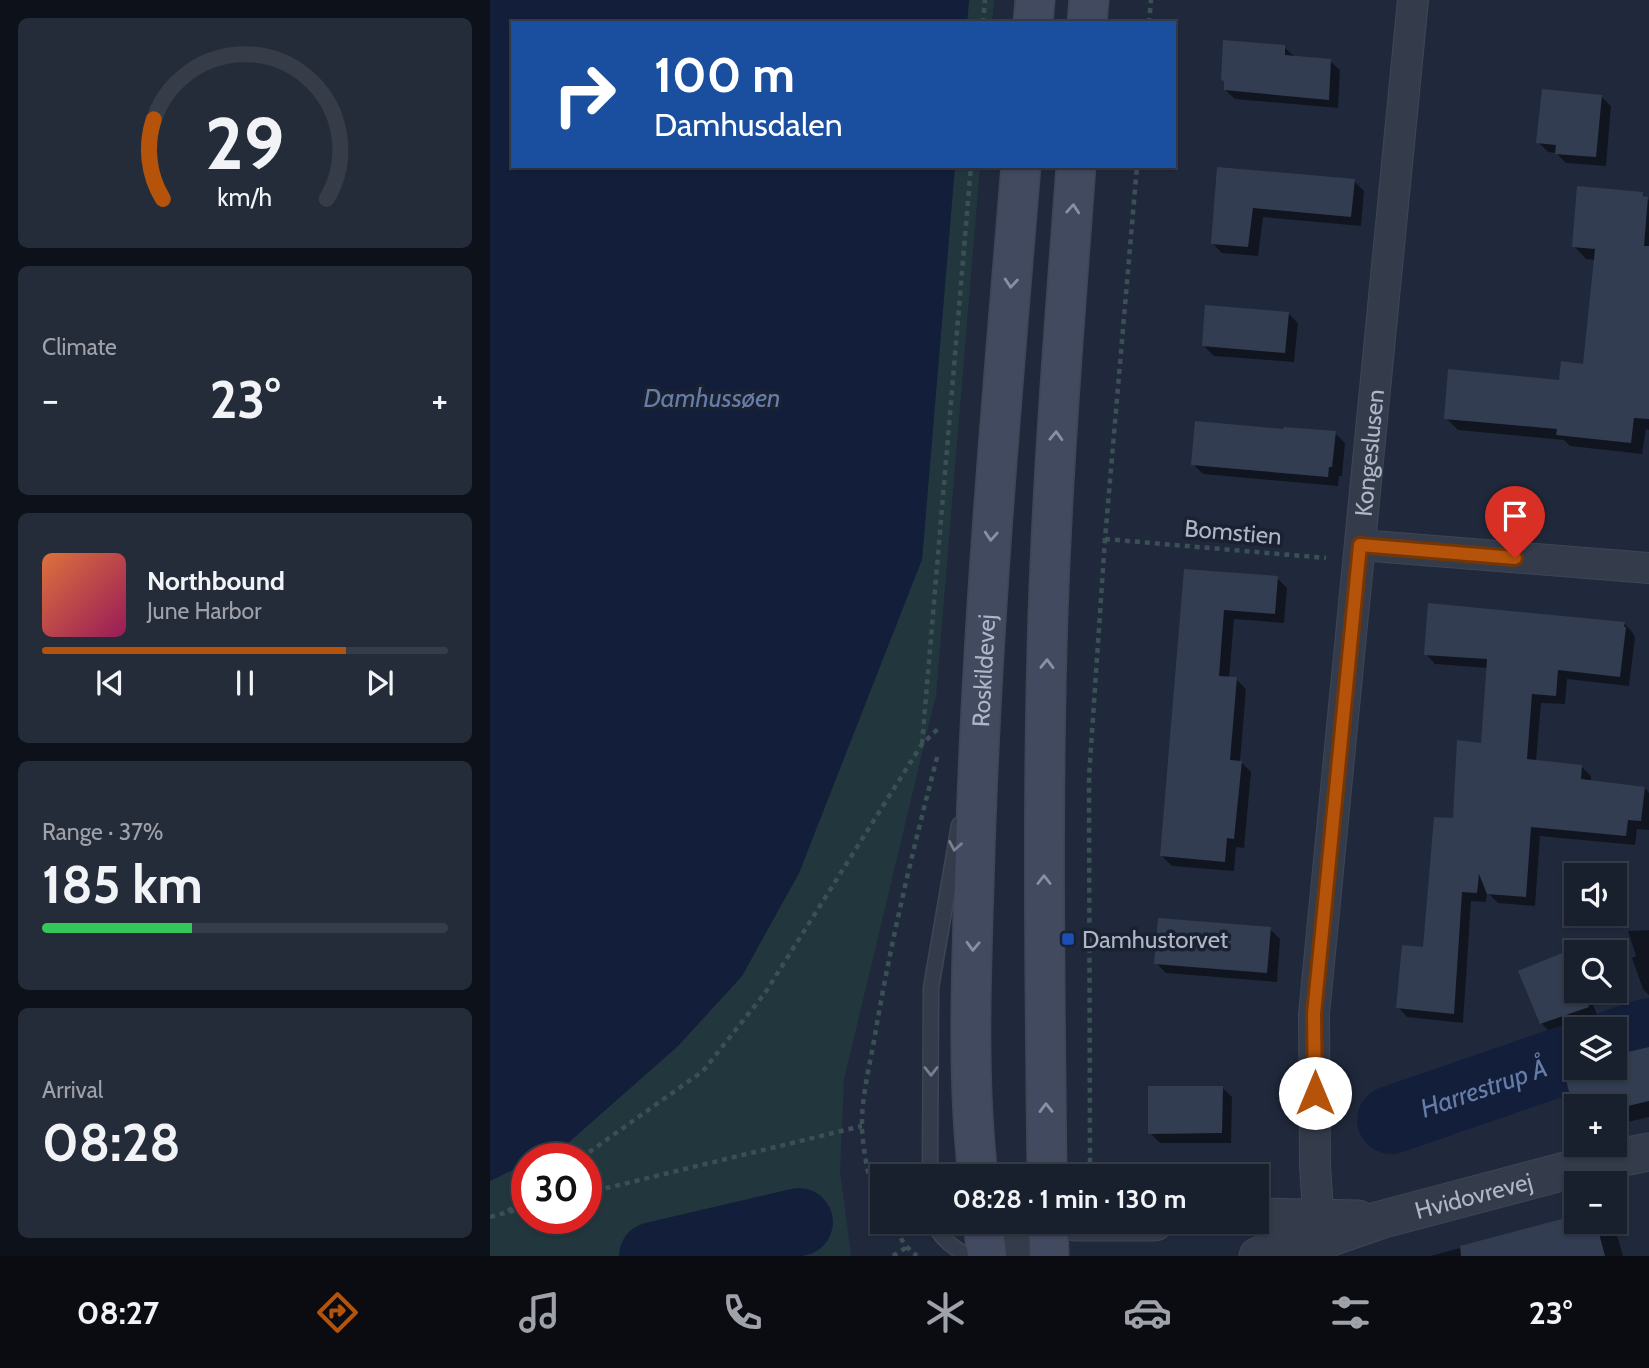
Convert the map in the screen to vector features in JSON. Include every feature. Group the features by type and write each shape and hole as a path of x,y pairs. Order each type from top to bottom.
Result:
{"main road":[{"path":"1033,21 1035,0"},
{"path":"1087,21 1089,0"},
{"name":"Roskildevej","path":"977,1164 963,713 996,468 1021,168"},
{"path":"1047,1164 1044,926 1048,615 1056,423 1076,168"},
{"path":"984,1234 987,1256"},
{"path":"1048,1234 1049,1256"}],"street":[{"name":"Kongeslusen","path":"1319,1229 1314,1014 1413,0"},
{"path":"1359,553 1649,568"},
{"name":"Hvidovrevej","path":"1269,1219 1319,1229 1380,1220 1603,1161 1649,1152"},
{"name":"Hvidovrevej","path":"1258,1256 1287,1251 1319,1229"},
{"path":"1001,1256 1031,1234"}],"lane":[{"path":"930,1164 931,988 963,713"},
{"path":"939,1234 947,1243 968,1256"}],"path":[{"path":"983,21 985,0"},
{"path":"1149,21 1151,0"},
{"path":"922,744 971,168"},
{"path":"1090,1164 1089,777 1104,539 1137,168"},
{"name":"Bomstien","path":"1104,539 1359,553"},
{"path":"601,1143 703,1071 765,993 922,744 963,713"},
{"path":"944,732 963,713"},
{"path":"870,1177 862,1126 867,1082 891,940 941,743"},
{"path":"602,1189 862,1126"},
{"path":"505,1213 511,1209"},
{"path":"490,1217 511,1211"},
{"path":"898,1234 916,1256"},
{"path":"893,1256 907,1247"}],"green space":[{"path":"969,0 994,0 992,21 967,21"},
{"path":"955,168 980,168 936,695 844,1079 840,1171 851,1256 490,1256 490,1181 511,1171 511,1234 602,1234 602,1143 567,1143 678,1046 742,976 799,873 922,560"}],"water":[{"name":"Damhussøen","path":"490,0 969,0 967,21 511,21 511,168 955,168 922,559 799,873 742,976 678,1046 568,1143 511,1143 511,1171 490,1181"}],"building":[{"path":"1223,40 1285,45 1285,55 1331,59 1329,100 1224,90 1224,81 1221,80"},
{"path":"1542,89 1602,95 1596,157 1555,154 1556,145 1536,143"},
{"path":"1217,167 1355,179 1351,217 1253,208 1248,247 1211,244"},
{"path":"1577,186 1643,192 1643,196 1648,197 1644,246 1649,246 1649,419 1634,418 1631,443 1556,435 1557,429 1444,419 1448,369 1559,380 1561,361 1583,364 1595,249 1572,247"},
{"path":"1205,305 1289,312 1285,353 1202,346"},
{"path":"1195,421 1336,431 1332,467 1329,467 1328,477 1191,465"},
{"path":"1184,569 1278,576 1275,614 1224,610 1219,676 1237,677 1230,760 1242,761 1234,839 1227,838 1225,862 1160,856"},
{"path":"1428,603 1625,622 1620,677 1558,670 1556,696 1532,694 1527,759 1582,765 1581,779 1645,787 1641,821 1628,820 1626,836 1531,827 1526,897 1487,894 1479,874 1477,893 1462,892 1454,1014 1396,1008 1402,945 1423,947 1434,817 1453,818 1457,740 1481,743 1487,659 1424,655"},
{"path":"1158,918 1271,927 1267,973 1154,964"},
{"path":"1564,952 1564,1003 1587,1003 1589,1007 1540,1024 1518,971"},
{"path":"1649,1047 1649,1101 1627,1106 1627,1094 1570,1094 1566,1080 1627,1080 1627,1052"},
{"path":"1148,1086 1223,1086 1222,1133 1148,1134"},
{"path":"1564,1218 1564,1234 1599,1234 1605,1256 1461,1256 1460,1246"}],"waterway":[{"name":"Harrestrup Å","path":"1627,1039 1649,1032"},
{"name":"Harrestrup Å","path":"1391,1120 1564,1060"},
{"name":"Harrestrup Å","path":"653,1256 799,1222"}],"place":[{"name":"Damhustorvet","path":"1068,939"}],"route":[{"path":"1315,1093 1314,1014 1360,545 1515,558"}]}
